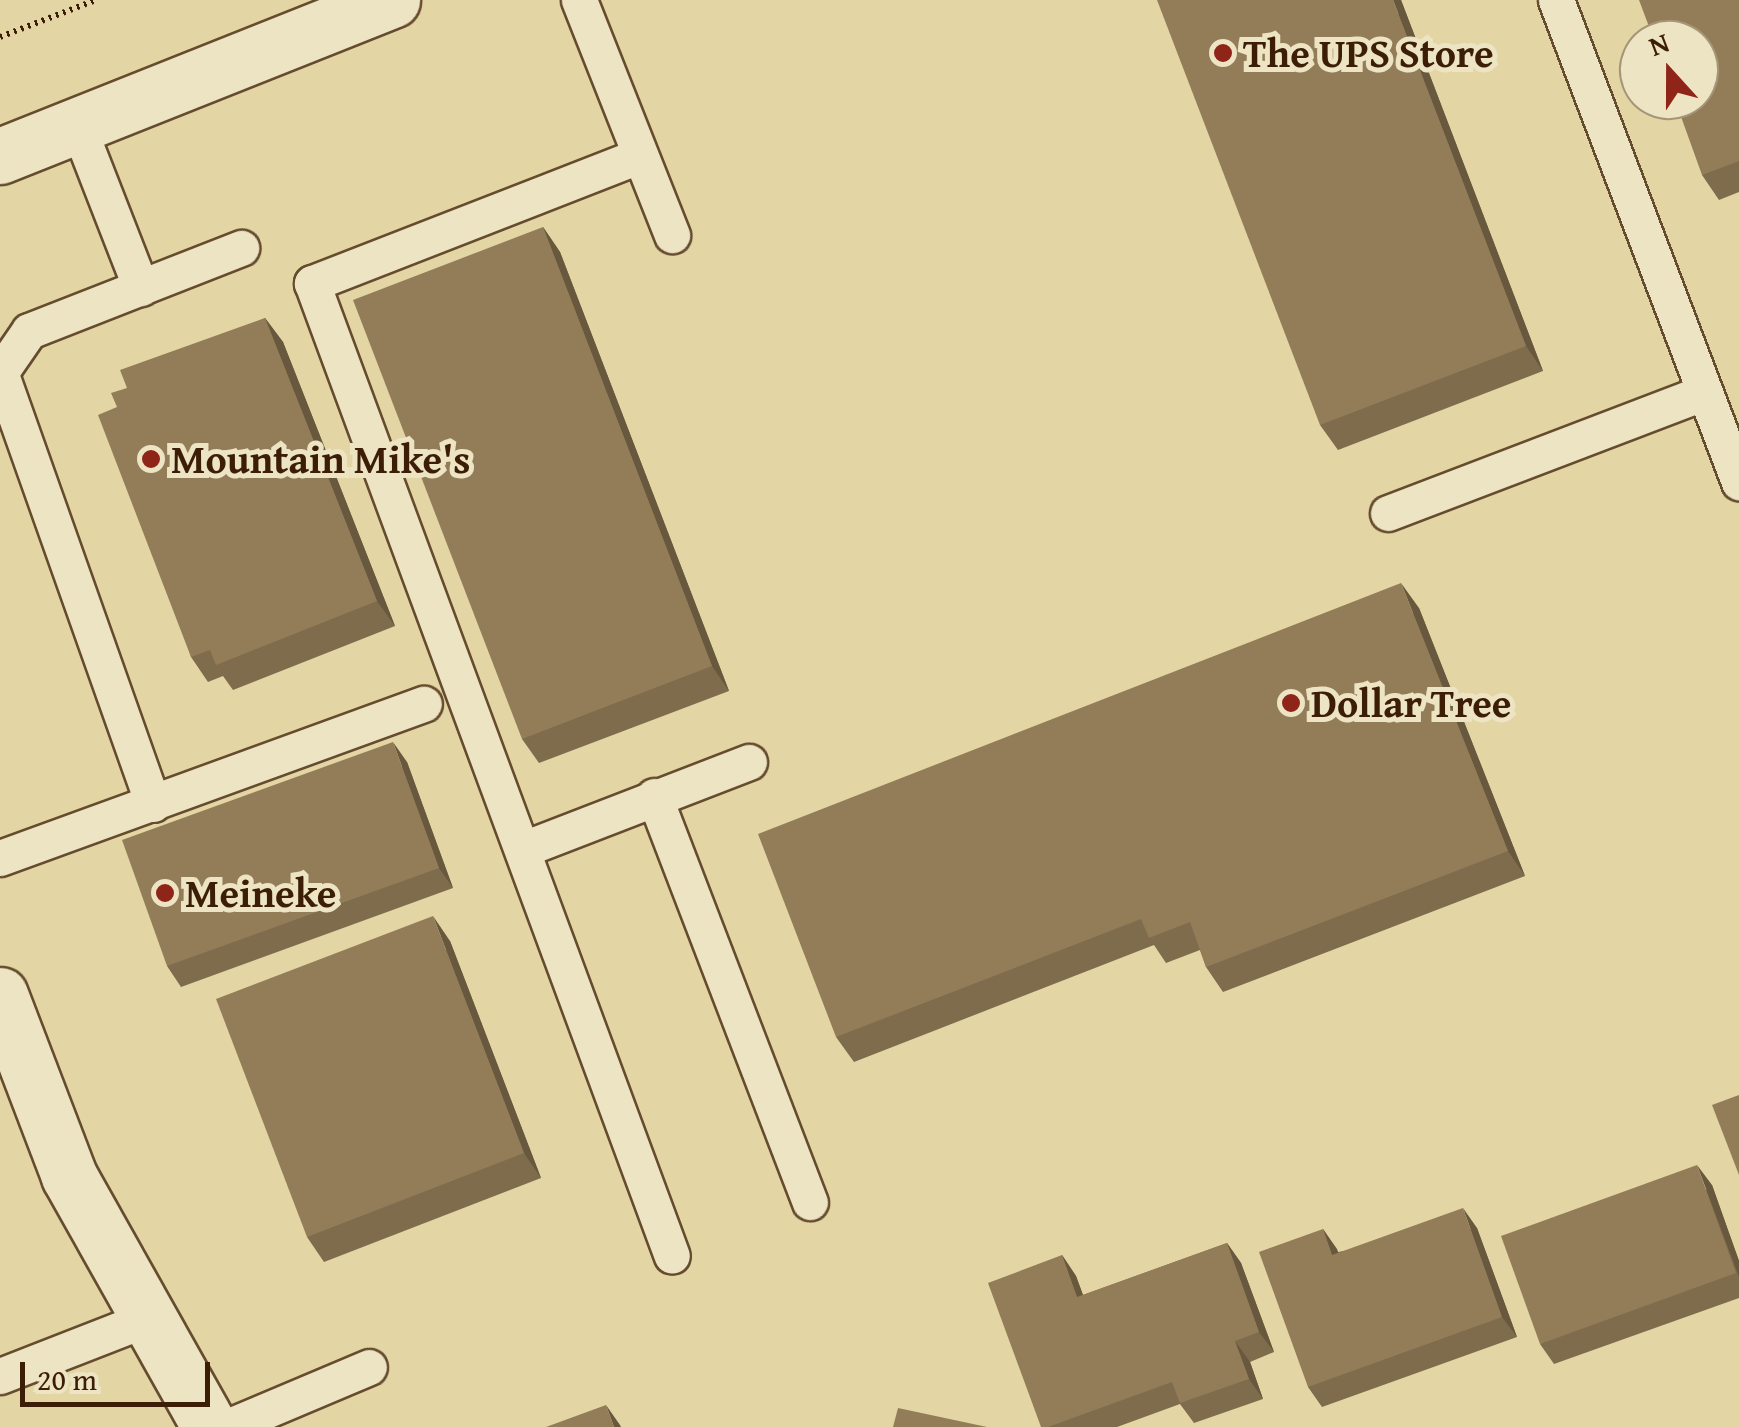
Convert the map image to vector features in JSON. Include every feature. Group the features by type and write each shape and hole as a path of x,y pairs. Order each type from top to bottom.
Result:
{"street":[{"path":"0,156 392,0"},
{"path":"0,996 70,1176 144,1320 210,1427"}],"lane":[{"path":"579,0 636,157 672,235"},
{"path":"1556,0 1739,482"},
{"path":"77,124 141,288"},
{"path":"636,157 312,282 526,848 672,1256"},
{"path":"153,804 0,373 30,331 241,248"},
{"path":"1388,513 1705,392"},
{"path":"0,858 424,704"},
{"path":"526,848 748,762"},
{"path":"654,796 810,1202"},
{"path":"0,1376 144,1320"},
{"path":"228,1427 370,1368"}],"path":[{"path":"0,37 96,0"}],"building":[{"path":"1157,0 1393,0 1526,346 1320,425"},
{"path":"1639,0 1739,0 1739,161 1702,175 1682,120 1719,120 1719,20 1646,20"},
{"path":"543,227 712,666 522,739 353,300"},
{"path":"265,318 377,601 216,665 210,650 191,657 98,415 117,407 111,393 127,388 120,370"},
{"path":"1401,583 1508,851 1206,967 1190,922 1149,938 1141,919 836,1037 758,834"},
{"path":"393,742 439,868 167,966 122,840"},
{"path":"433,916 524,1153 307,1237 216,999"},
{"path":"1739,1095 1739,1175 1712,1105"},
{"path":"1697,1165 1736,1273 1540,1344 1501,1236"},
{"path":"1463,1208 1502,1317 1308,1387 1259,1252 1323,1229 1332,1255"},
{"path":"1227,1243 1259,1332 1235,1341 1249,1379 1180,1403 1172,1382 1041,1427 988,1283 1062,1255 1077,1297"},
{"path":"606,1405 614,1427 546,1427"},
{"path":"898,1408 987,1427 893,1427"}],"place":[{"name":"The UPS Store","path":"1223,53"},
{"name":"Mountain Mike's","path":"151,459"},
{"name":"Dollar Tree","path":"1291,703"},
{"name":"Meineke","path":"165,893"}]}
